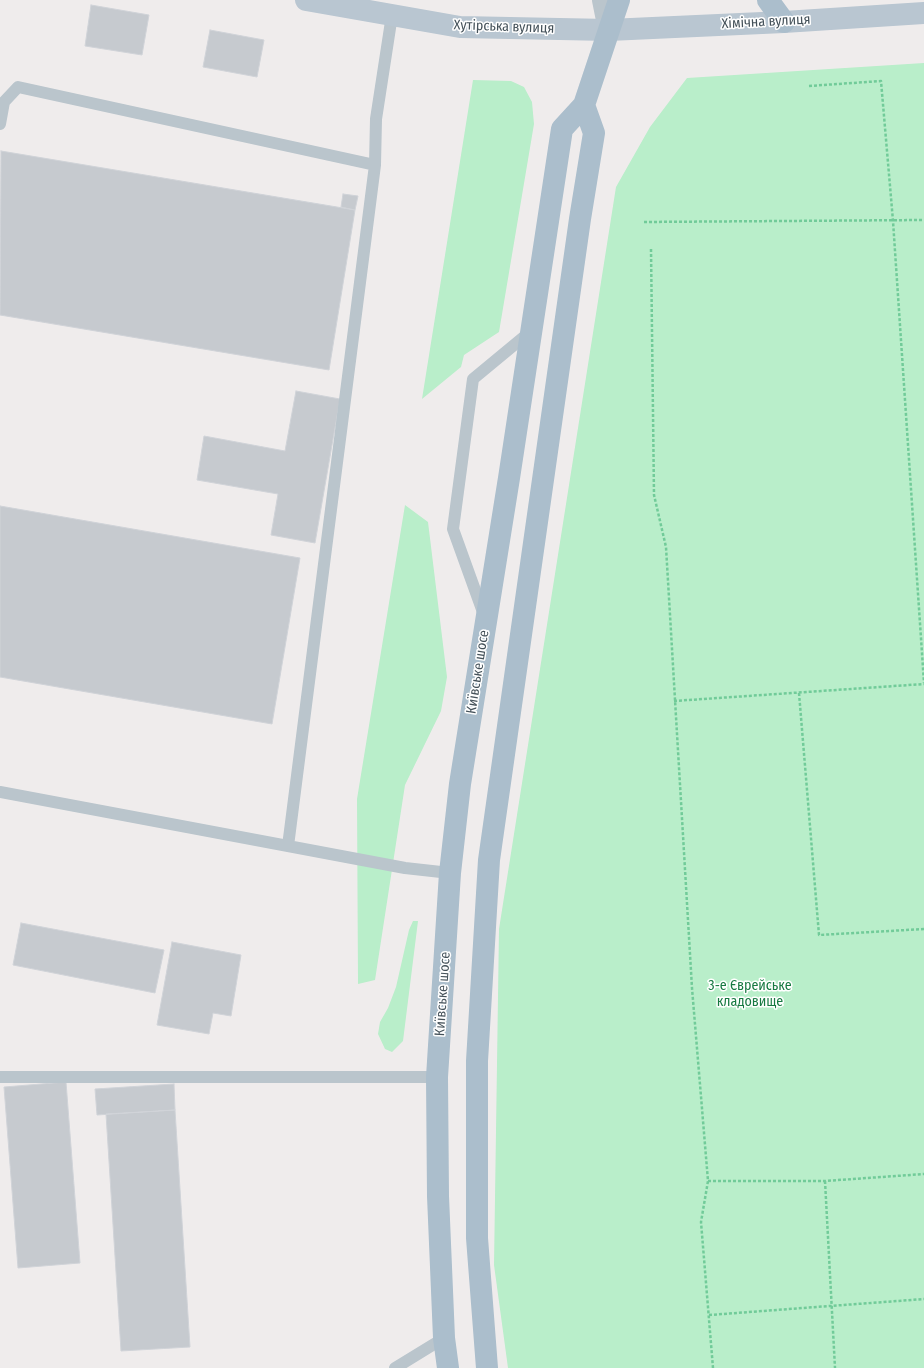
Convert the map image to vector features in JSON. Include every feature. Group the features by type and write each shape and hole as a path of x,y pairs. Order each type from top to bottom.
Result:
{"main road":[{"name":"Хутірська вулиця","path":"306,0 460,28 609,30"},
{"path":"487,1368 477,1238 477,1061 489,860 580,219 594,133 584,105 619,0"},
{"path":"768,0 784,22"},
{"name":"Хімічна вулиця","path":"609,30 784,22 924,13"},
{"name":"Київське шосе","path":"448,1368 444,1338 438,1196 437,1077 450,873 460,784 562,129 584,105"}],"street":[{"path":"603,0 609,30"}],"lane":[{"path":"288,846 375,165 376,119 392,15"},
{"path":"0,124 4,102 18,87 375,165"},
{"path":"486,622 454,529 473,379 531,331"},
{"path":"0,792 405,868 450,873"},
{"path":"0,1076 437,1077"},
{"path":"395,1368 444,1338"}],"path":[{"path":"674,701 924,684 893,221 882,81 809,86"},
{"path":"644,222 924,220"},
{"path":"651,249 654,495 666,547 692,988 708,1181 701,1222 713,1368"},
{"path":"799,693 819,935 924,928"},
{"path":"708,1181 825,1181 924,1174"},
{"path":"825,1181 836,1368"},
{"path":"709,1315 924,1299"}],"green space":[{"name":"3-е Єврейське кладовище","path":"924,63 924,1368 508,1368 494,1265 499,929 616,187 650,127 687,78"},
{"path":"473,80 511,81 524,87 532,102 534,124 499,332 464,355 461,367 422,399"},
{"path":"405,505 428,522 447,677 441,711 405,785 375,980 358,984 357,799"},
{"path":"413,921 418,921 403,1041 392,1052 385,1049 378,1034 380,1022 388,1008 396,987 409,930"}],"building":[{"path":"91,5 149,15 142,55 85,46"},
{"path":"210,30 264,40 257,77 203,67"},
{"path":"1,151 355,210 329,370 0,315"},
{"path":"343,194 358,196 355,210 341,207"},
{"path":"296,391 340,399 315,543 271,535 278,494 197,480 204,436 285,451"},
{"path":"0,506 300,558 272,724 0,677"},
{"path":"21,923 164,950 155,993 13,965"},
{"path":"172,942 241,955 231,1016 213,1013 209,1034 157,1025"},
{"path":"66,1082 80,1263 18,1268 4,1087"},
{"path":"174,1084 175,1110 97,1115 95,1089"},
{"path":"175,1110 190,1347 121,1351 106,1114"}]}
